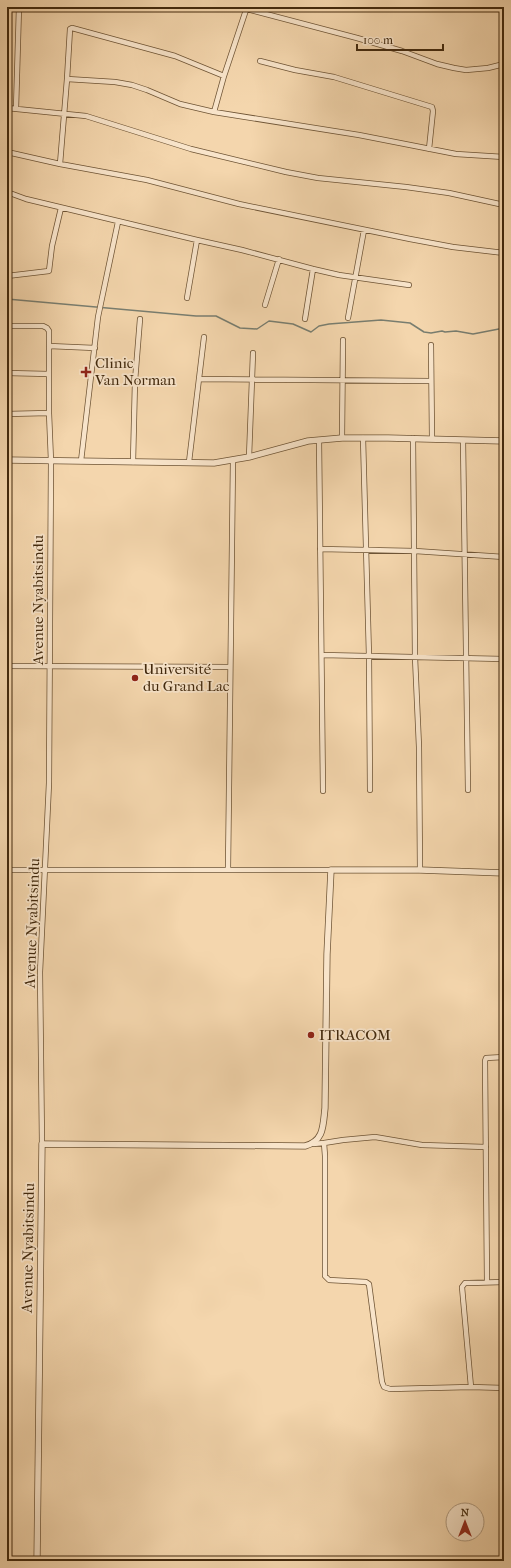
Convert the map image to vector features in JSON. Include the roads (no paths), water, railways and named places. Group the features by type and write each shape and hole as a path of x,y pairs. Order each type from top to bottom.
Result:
{"street":[{"path":"16,109 19,7"},
{"path":"239,7 357,38 437,64 454,68 466,70 488,68 504,64"},
{"path":"214,112 224,76 246,10"},
{"path":"60,164 70,29 72,28 175,56 224,76"},
{"path":"260,61 345,80 432,107 433,111 429,150"},
{"path":"67,79 115,82 132,85 180,104 214,112 359,134 429,150 456,154 504,157"},
{"path":"7,108 86,116 191,149 267,168 318,178 449,193 504,205"},
{"path":"7,152 60,164 147,180 239,204 364,230 453,247 504,253"},
{"path":"7,192 26,199 61,208 242,250 313,269 409,285"},
{"path":"7,276 49,271 52,246 61,208"},
{"path":"81,461 98,317 118,222"},
{"path":"348,318 364,230"},
{"path":"187,298 197,240"},
{"path":"265,305 279,259"},
{"path":"305,319 313,269"},
{"path":"133,462 135,381 140,319"},
{"name":"Avenue Nyabitsindu","path":"7,326 43,326 49,331 49,413 51,461 49,782 40,972 42,1144 37,1561"},
{"path":"189,462 204,337"},
{"path":"342,438 343,340"},
{"path":"431,345 432,438"},
{"path":"49,346 95,348"},
{"path":"249,457 253,353"},
{"path":"7,373 49,374"},
{"path":"199,379 431,380"},
{"path":"7,414 49,413"},
{"path":"7,460 214,463 249,457 319,440 342,438 432,438 504,441"},
{"path":"363,438 369,656 370,790"},
{"path":"413,438 415,657 419,747 420,870"},
{"path":"319,440 323,791"},
{"path":"463,440 468,790"},
{"path":"228,870 233,460"},
{"path":"320,549 415,551 504,557"},
{"path":"322,655 504,659"},
{"path":"7,666 230,667"},
{"path":"7,870 420,870 504,874"},
{"path":"313,1144 322,1133 325,1108 327,954 331,870"},
{"path":"487,1282 485,1061 486,1058 490,1057 504,1057"},
{"path":"42,1144 297,1146 375,1137 422,1145 486,1147"},
{"path":"324,1144 326,1156 325,1276 329,1280 366,1282 369,1284 383,1385 390,1389 471,1387 504,1388"},
{"path":"471,1387 462,1287 465,1283 504,1282"}],"waterway":[{"path":"7,299 196,316 216,316 240,328 257,329 269,321 293,324 311,332 319,326 329,324 381,320 410,323 424,332 431,333 456,331 473,334 504,328"}],"place":[{"name":"Clinic Van Norman","path":"86,372"},
{"name":"Université du Grand Lac","path":"135,678"},
{"name":"ITRACOM","path":"311,1035"}]}
